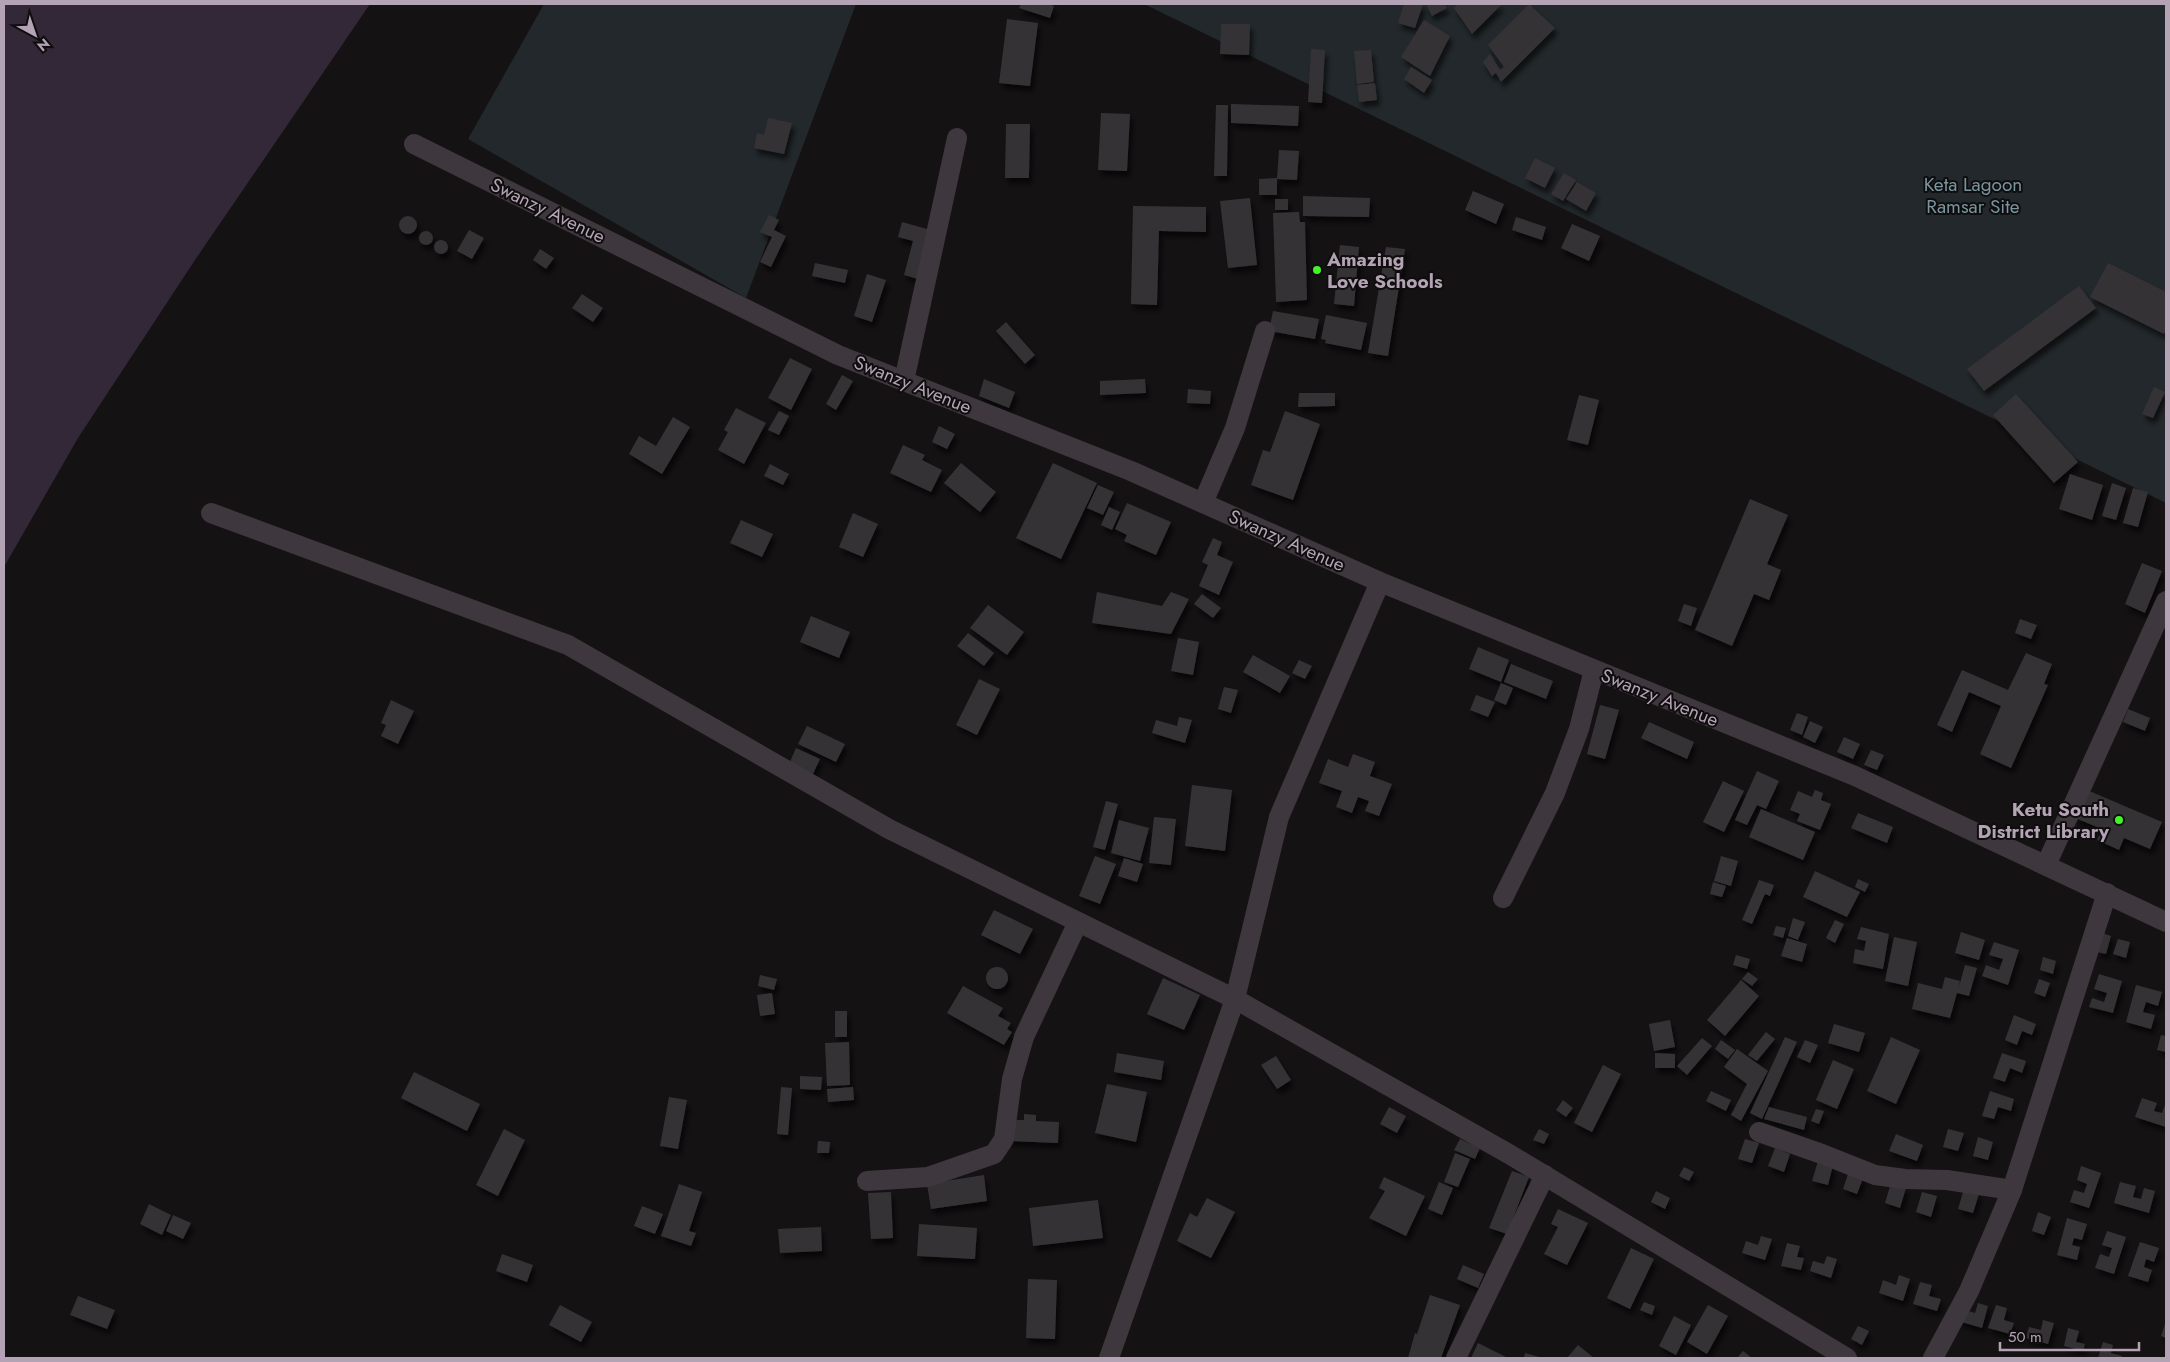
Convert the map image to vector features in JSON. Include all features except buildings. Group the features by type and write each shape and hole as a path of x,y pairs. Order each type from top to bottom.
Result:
{"street":[{"path":"904,381 957,138"},
{"name":"Swanzy Avenue","path":"414,144 838,355 1132,471 1380,582 1855,776 2166,922"},
{"path":"1203,503 1235,428 1265,331"},
{"path":"211,513 568,645 889,829 1235,1000 1545,1175 1847,1358"},
{"path":"1109,1358 1235,1000 1279,816 1380,582"},
{"path":"2046,866 2166,601"},
{"path":"1503,898 1555,793 1579,729 1594,670"},
{"path":"1933,1358 1969,1291 2012,1190 2107,893"},
{"path":"867,1181 928,1177 994,1154 1004,1139 1012,1079 1024,1037 1078,922"},
{"path":"1759,1132 1875,1175 1905,1179 1947,1180 2012,1190"},
{"path":"1456,1358 1545,1175"}],"green space":[{"path":"544,4 856,4 746,298 468,139"},
{"name":"Keta Lagoon Ramsar Site","path":"1144,4 2166,4 2166,503"}],"shaded area":[{"path":"4,4 370,4 197,257 78,438 4,567"}],"place":[{"name":"Amazing Love Schools","path":"1317,270"},
{"name":"Ketu South District Library","path":"2119,820"}]}
